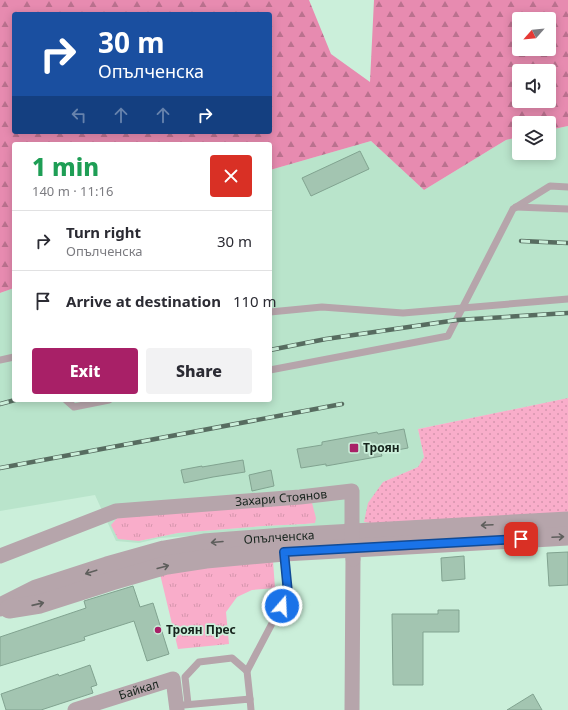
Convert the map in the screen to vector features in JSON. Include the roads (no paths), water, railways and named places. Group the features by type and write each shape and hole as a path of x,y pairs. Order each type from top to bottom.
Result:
{"street":[{"name":"Захари Стоянов","path":"0,556 116,511 300,497 352,491 352,710"},
{"name":"Опълченска","path":"0,607 36,589 108,566 164,550 204,543 283,537 568,521"},
{"name":"Опълченска","path":"0,611 40,604 167,565 206,559 284,552 568,536"},
{"name":"Байкал","path":"75,710 174,679 181,706"}],"lane":[{"path":"272,370 448,336 513,209 550,186 568,187"},
{"path":"516,207 568,209"},
{"path":"272,312 322,307 404,313 568,300"},
{"path":"0,360 12,357"},
{"path":"68,402 74,407 99,402"},
{"path":"251,710 247,671 288,593 284,552"},
{"path":"247,671 232,658 199,662 185,677 181,706 250,698"}],"railway":[{"path":"521,241 568,243"},
{"path":"272,350 326,339 457,320 568,313"},
{"path":"0,404 12,401"},
{"path":"0,468 342,404"}],"place":[{"name":"Троян","path":"354,448"},
{"name":"Троян Прес","path":"158,630"}]}
